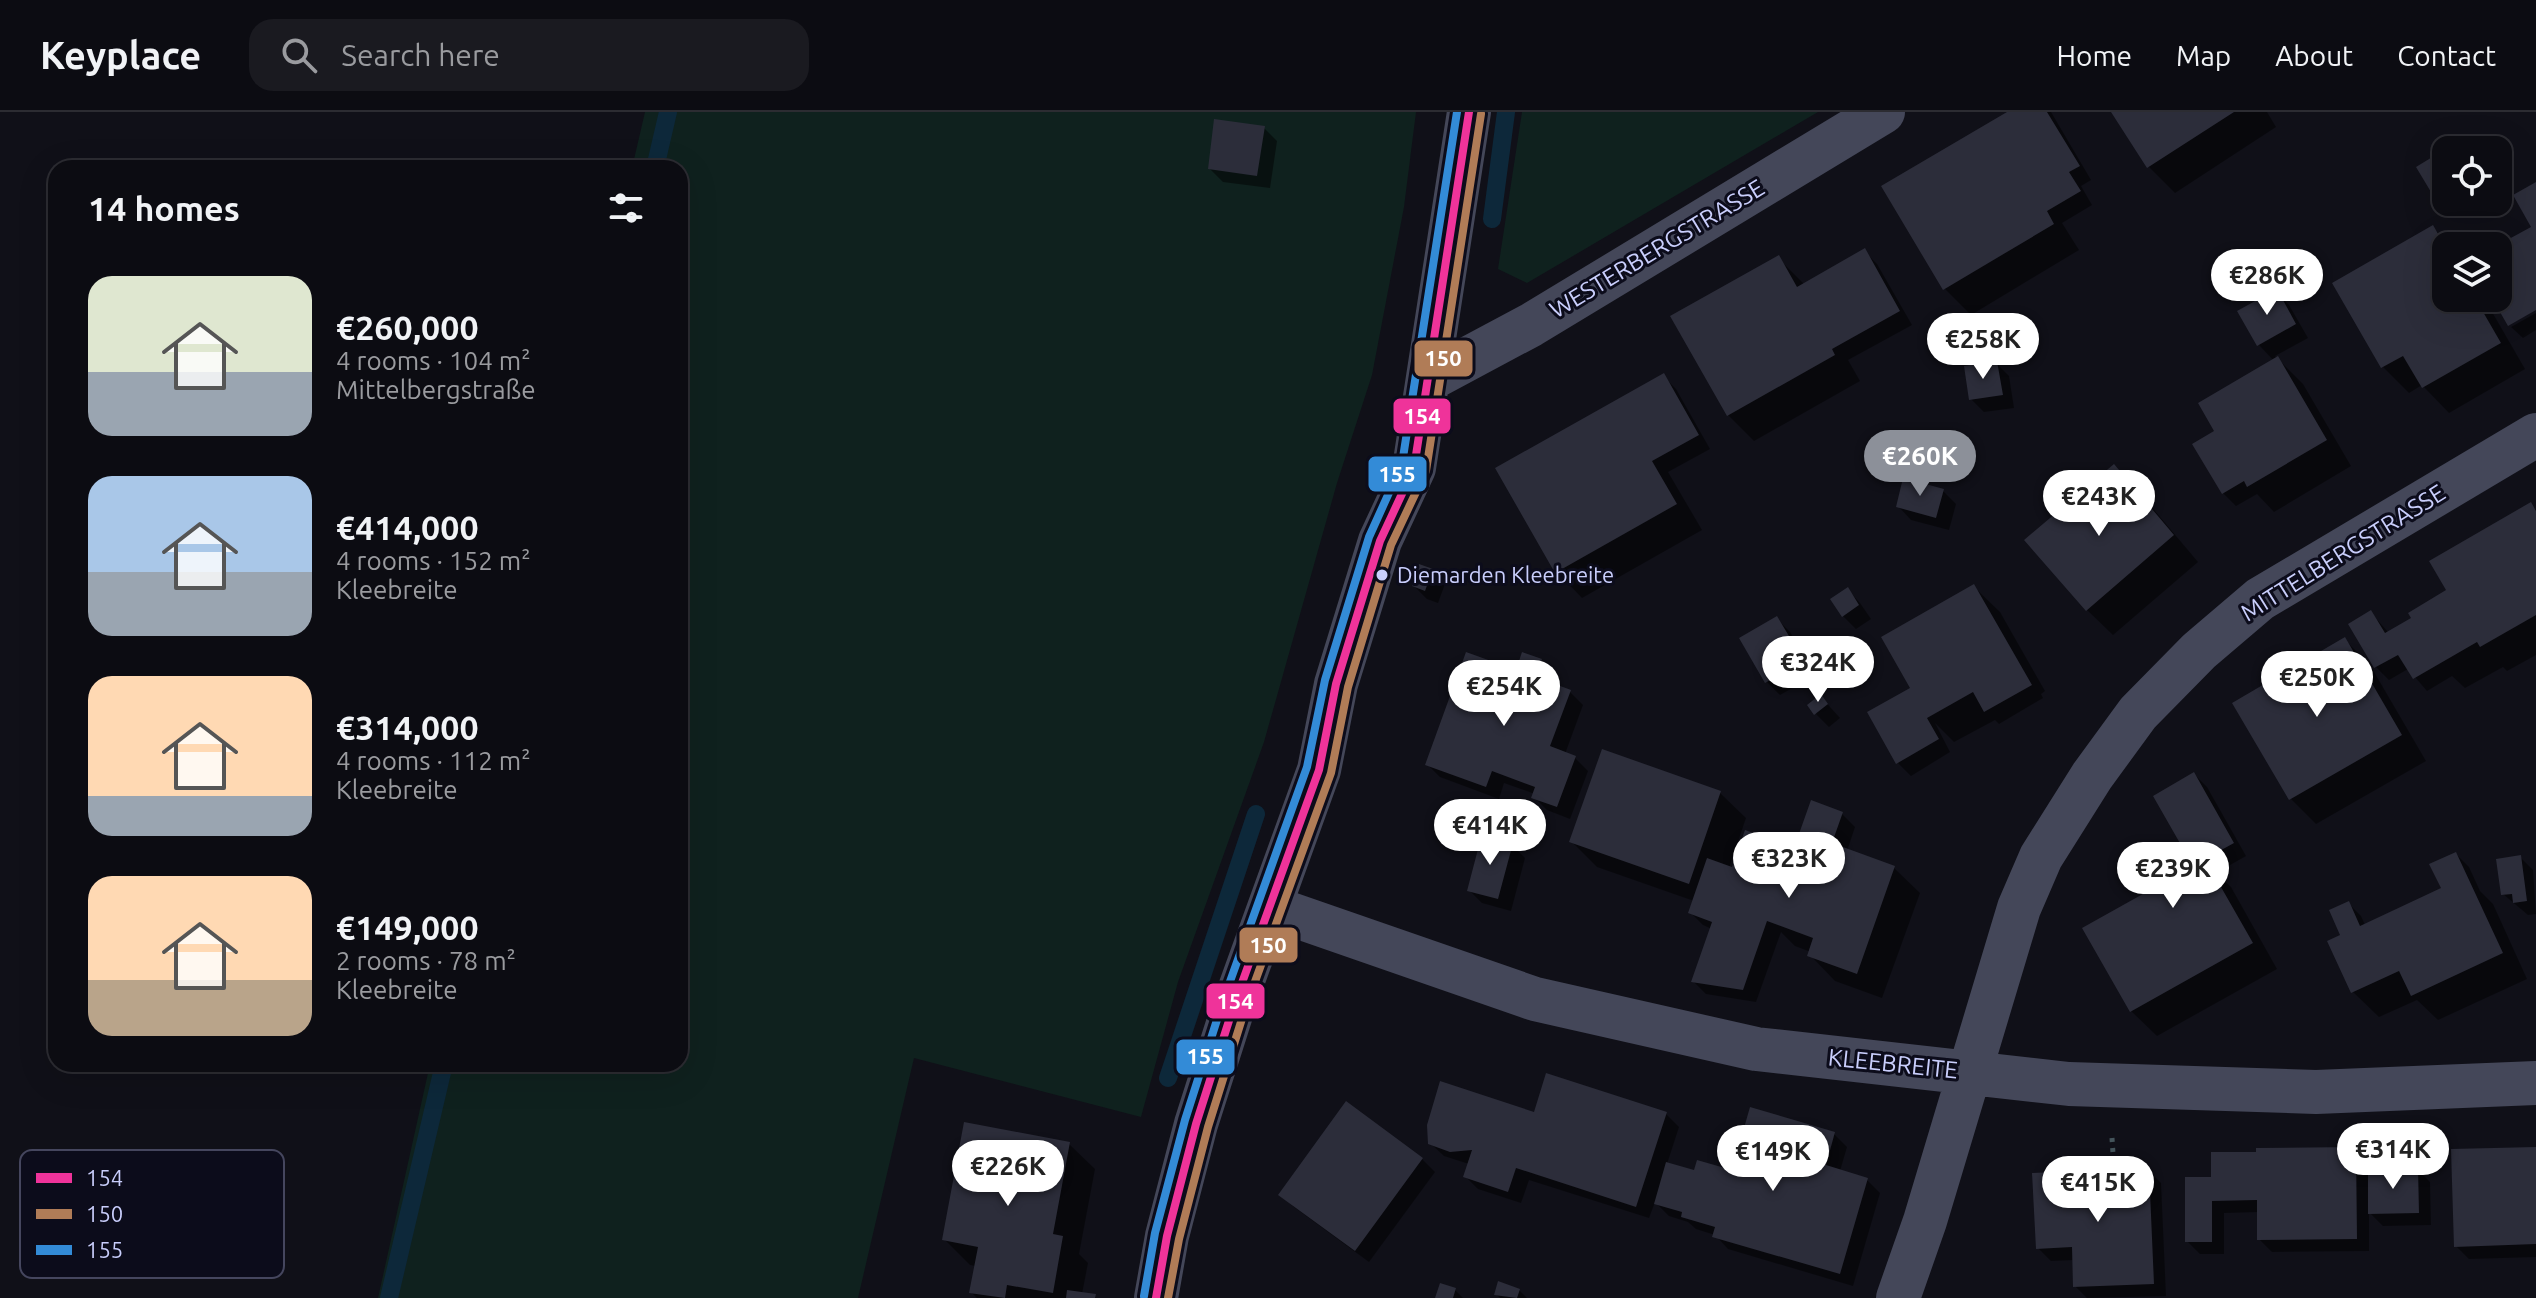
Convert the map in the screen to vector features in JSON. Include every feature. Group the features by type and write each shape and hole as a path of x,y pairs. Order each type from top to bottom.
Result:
{"street":[{"name":"WESTERBERGSTRASSE","path":"1428,380 1531,325 1883,112"},
{"path":"1156,1298 1167,1236 1196,1124 1234,1005 1319,770 1336,684 1380,541 1414,468 1466,127"},
{"name":"MITTELBERGSTRASSE","path":"1898,1298 1925,1221 2019,908 2041,857 2092,776 2138,713 2199,651 2260,599 2536,435"},
{"name":"KLEEBREITE","path":"1270,907 1535,999 1756,1049 2069,1084 2316,1092 2536,1083"}],"green space":[{"path":"645,112 1416,112 1404,207 1372,375 1337,483 1264,742 1178,982 1141,1117 914,1058 858,1298 378,1298 428,1072 688,1072 688,160 634,160"},
{"path":"1522,112 1818,112 1527,283 1498,269"}],"building":[{"path":"2007,112 2047,112 2080,166 2069,172 2081,191 2047,211 2054,224 1943,290 1881,186"},
{"path":"2111,112 2234,112 2147,168"},
{"path":"1214,119 1265,126 1257,176 1208,169"},
{"path":"2432,157 2431,192 2416,167"},
{"path":"2536,182 2536,310 2508,326 2500,312 2512,312 2512,237 2531,227 2513,195"},
{"path":"2433,225 2437,232 2432,232 2432,312 2483,312 2501,343 2422,388 2403,356 2381,368 2332,283"},
{"path":"1865,248 1900,311 1832,349 1835,355 1727,416 1670,316 1779,255 1797,287"},
{"path":"2277,289 2296,324 2257,346 2237,311"},
{"path":"2278,356 2327,440 2247,487 2244,481 2222,494 2192,444 2214,431 2198,403"},
{"path":"1997,361 2003,395 1969,400 1964,366"},
{"path":"1664,373 1699,435 1652,461 1677,504 1555,573 1495,468"},
{"path":"2114,464 2174,535 2086,611 2024,540"},
{"path":"1903,478 1944,489 1936,518 1896,507"},
{"path":"2531,502 2536,511 2536,615 2480,647 2477,642 2413,679 2398,655 2374,668 2348,624 2371,610 2385,633 2411,618 2408,613 2446,590 2429,561"},
{"path":"1419,564 1433,569 1425,591 1412,586"},
{"path":"1974,584 2032,685 1984,712 1973,692 1927,718 1939,739 1896,764 1867,712 1910,688 1881,637"},
{"path":"1848,587 1859,605 1842,617 1830,599"},
{"path":"1777,616 1804,661 1765,683 1739,638"},
{"path":"2345,637 2402,735 2289,800 2232,703"},
{"path":"1466,652 1516,670 1522,652 1542,659 1536,677 1571,690 1550,746 1576,756 1557,807 1531,798 1535,787 1492,771 1486,787 1425,765"},
{"path":"1821,694 1828,704 1814,715 1807,705"},
{"path":"1602,749 1721,791 1689,884 1569,842"},
{"path":"2194,772 2234,843 2205,859 2253,943 2130,1012 2082,928 2193,866 2153,796"},
{"path":"1811,800 1843,812 1832,843 1895,866 1857,974 1807,956 1813,938 1767,921 1743,990 1691,982 1712,922 1688,913 1707,858 1732,867 1745,830 1794,848"},
{"path":"1482,834 1513,843 1498,899 1467,891"},
{"path":"2456,852 2503,953 2411,996 2399,971 2351,993 2327,941 2340,935 2329,910 2349,901 2360,926 2441,888 2429,864"},
{"path":"2521,855 2527,901 2513,903 2512,894 2501,895 2496,859"},
{"path":"1546,1073 1667,1112 1636,1207 1516,1168 1508,1192 1463,1177 1472,1150 1450,1152 1428,1144 1427,1125 1440,1081 1534,1112"},
{"path":"1346,1101 1423,1158 1355,1251 1278,1195"},
{"path":"1750,1107 1835,1132 1826,1165 1868,1178 1840,1274 1712,1237 1715,1227 1681,1217 1682,1212 1654,1204 1666,1162 1694,1170 1697,1160 1732,1170"},
{"path":"964,1122 1070,1142 1053,1234 1063,1236 1053,1293 1007,1285 1005,1298 969,1293 978,1247 942,1240"},
{"path":"2356,1147 2357,1239 2257,1240 2257,1200 2212,1201 2212,1242 2185,1242 2185,1177 2211,1177 2211,1152 2256,1152 2256,1148"},
{"path":"2536,1147 2536,1244 2454,1247 2451,1149"},
{"path":"2418,1167 2419,1213 2368,1214 2368,1168"},
{"path":"2149,1168 2154,1284 2073,1287 2072,1247 2036,1249 2032,1173"},
{"path":"1498,1281 1520,1289 1517,1298 1494,1295"},
{"path":"1440,1283 1456,1288 1453,1298 1435,1298"},
{"path":"1067,1290 1096,1294 1095,1298 1066,1298"}],"waterway":[{"path":"657,160 668,112"},
{"path":"1492,219 1506,112"},
{"path":"1168,1078 1256,814"},
{"path":"389,1298 442,1072"}],"transit line":[{"name":"155","path":"1144,1296 1155,1233 1185,1120 1223,1001 1307,767 1325,680 1369,537 1402,464 1457,112"},
{"name":"154","path":"1156,1298 1167,1236 1196,1124 1234,1005 1319,770 1336,684 1380,541 1414,468 1469,112"},
{"name":"150","path":"1168,1298 1179,1239 1208,1127 1245,1009 1331,773 1348,687 1391,545 1426,471 1481,114"}],"place":[{"name":"Diemarden Kleebreite","path":"1382,575"}]}
